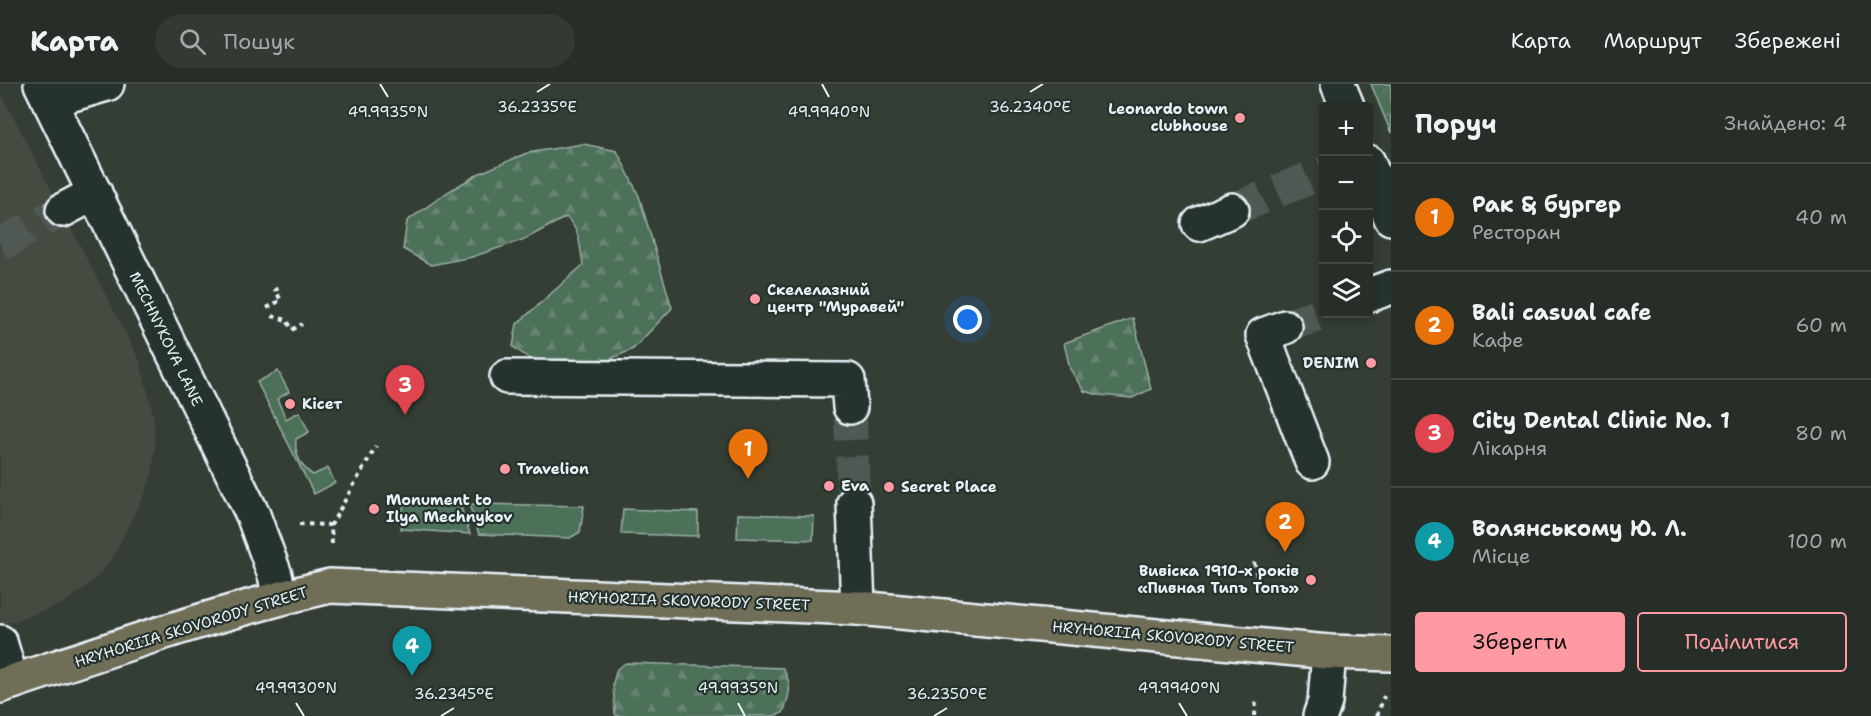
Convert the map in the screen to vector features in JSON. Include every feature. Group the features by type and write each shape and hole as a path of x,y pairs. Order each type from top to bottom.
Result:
{"main road":[{"name":"HRYHORIIA SKOVORODY STREET","path":"6,684 156,634 330,586 858,608 1329,652 1391,654"}],"street":[{"path":"45,92 107,84"},
{"path":"1338,84 1345,102"},
{"name":"MECHNYKOVA LANE","path":"45,92 253,514 275,574 280,598"},
{"path":"1373,174 1391,218"},
{"path":"63,210 95,193"},
{"path":"1199,224 1232,210"},
{"path":"1373,294 1391,287"},
{"path":"1285,327 1263,335 1312,462"},
{"path":"507,377 848,380 850,407"},
{"path":"854,503 858,608"},
{"path":"0,642 6,684"},
{"path":"1320,716 1325,702 1329,652"}],"path":[{"path":"267,308 281,300 275,290 282,286"},
{"path":"272,316 287,320 292,330 302,324"},
{"path":"332,544 331,525 376,446"},
{"path":"295,524 331,525"},
{"path":"1254,562 1259,587"},
{"path":"1377,716 1384,696"},
{"path":"1255,716 1256,699"}],"shaded area":[{"path":"0,91 140,361 154,418 155,448 152,472 145,494 114,555 98,576 60,605 0,626"}],"green space":[{"path":"1371,84 1391,84 1391,133"},
{"path":"583,144 617,151 639,196 672,308 633,349 581,372 539,365 513,347 517,324 583,265 577,233 566,217 525,239 472,257 431,265 403,249 407,221 478,174 527,153"},
{"path":"1133,318 1151,389 1132,398 1084,391 1070,369 1064,343"},
{"path":"278,371 289,392 277,399 286,419 299,412 309,432 296,439 299,460 313,475 328,468 335,483 314,494 257,382"},
{"path":"404,500 460,504 470,534 401,529"},
{"path":"469,504 584,506 580,532 570,538 479,534"},
{"path":"623,509 698,512 698,536 621,534"},
{"path":"738,514 814,516 813,540 737,538"},
{"path":"626,663 783,668 788,680 789,695 783,713 773,716 617,716 613,683 617,669"}],"tunnel":[{"path":"1232,210 1319,174"},
{"path":"0,245 63,210"},
{"path":"1285,327 1319,314"},
{"path":"850,407 854,503"}],"place":[{"name":"Leonardo town clubhouse","path":"1240,118"},
{"name":"Скелелазний центр \"Муравей\"","path":"755,299"},
{"name":"DENIM","path":"1371,363"},
{"name":"Кісет","path":"290,404"},
{"name":"City Dental Clinic No. 1","path":"405,415"},
{"name":"Travelion","path":"505,469"},
{"name":"Рак & бургер","path":"748,479"},
{"name":"Eva","path":"829,486"},
{"name":"Secret Place","path":"889,487"},
{"name":"Monument to Ilya Mechnykov","path":"374,509"},
{"name":"Bali casual cafe","path":"1285,552"},
{"name":"Вивіска 1910-х років «Пивная Типъ Топъ»","path":"1311,580"},
{"name":"Волянському Ю. Л.","path":"412,676"}]}
